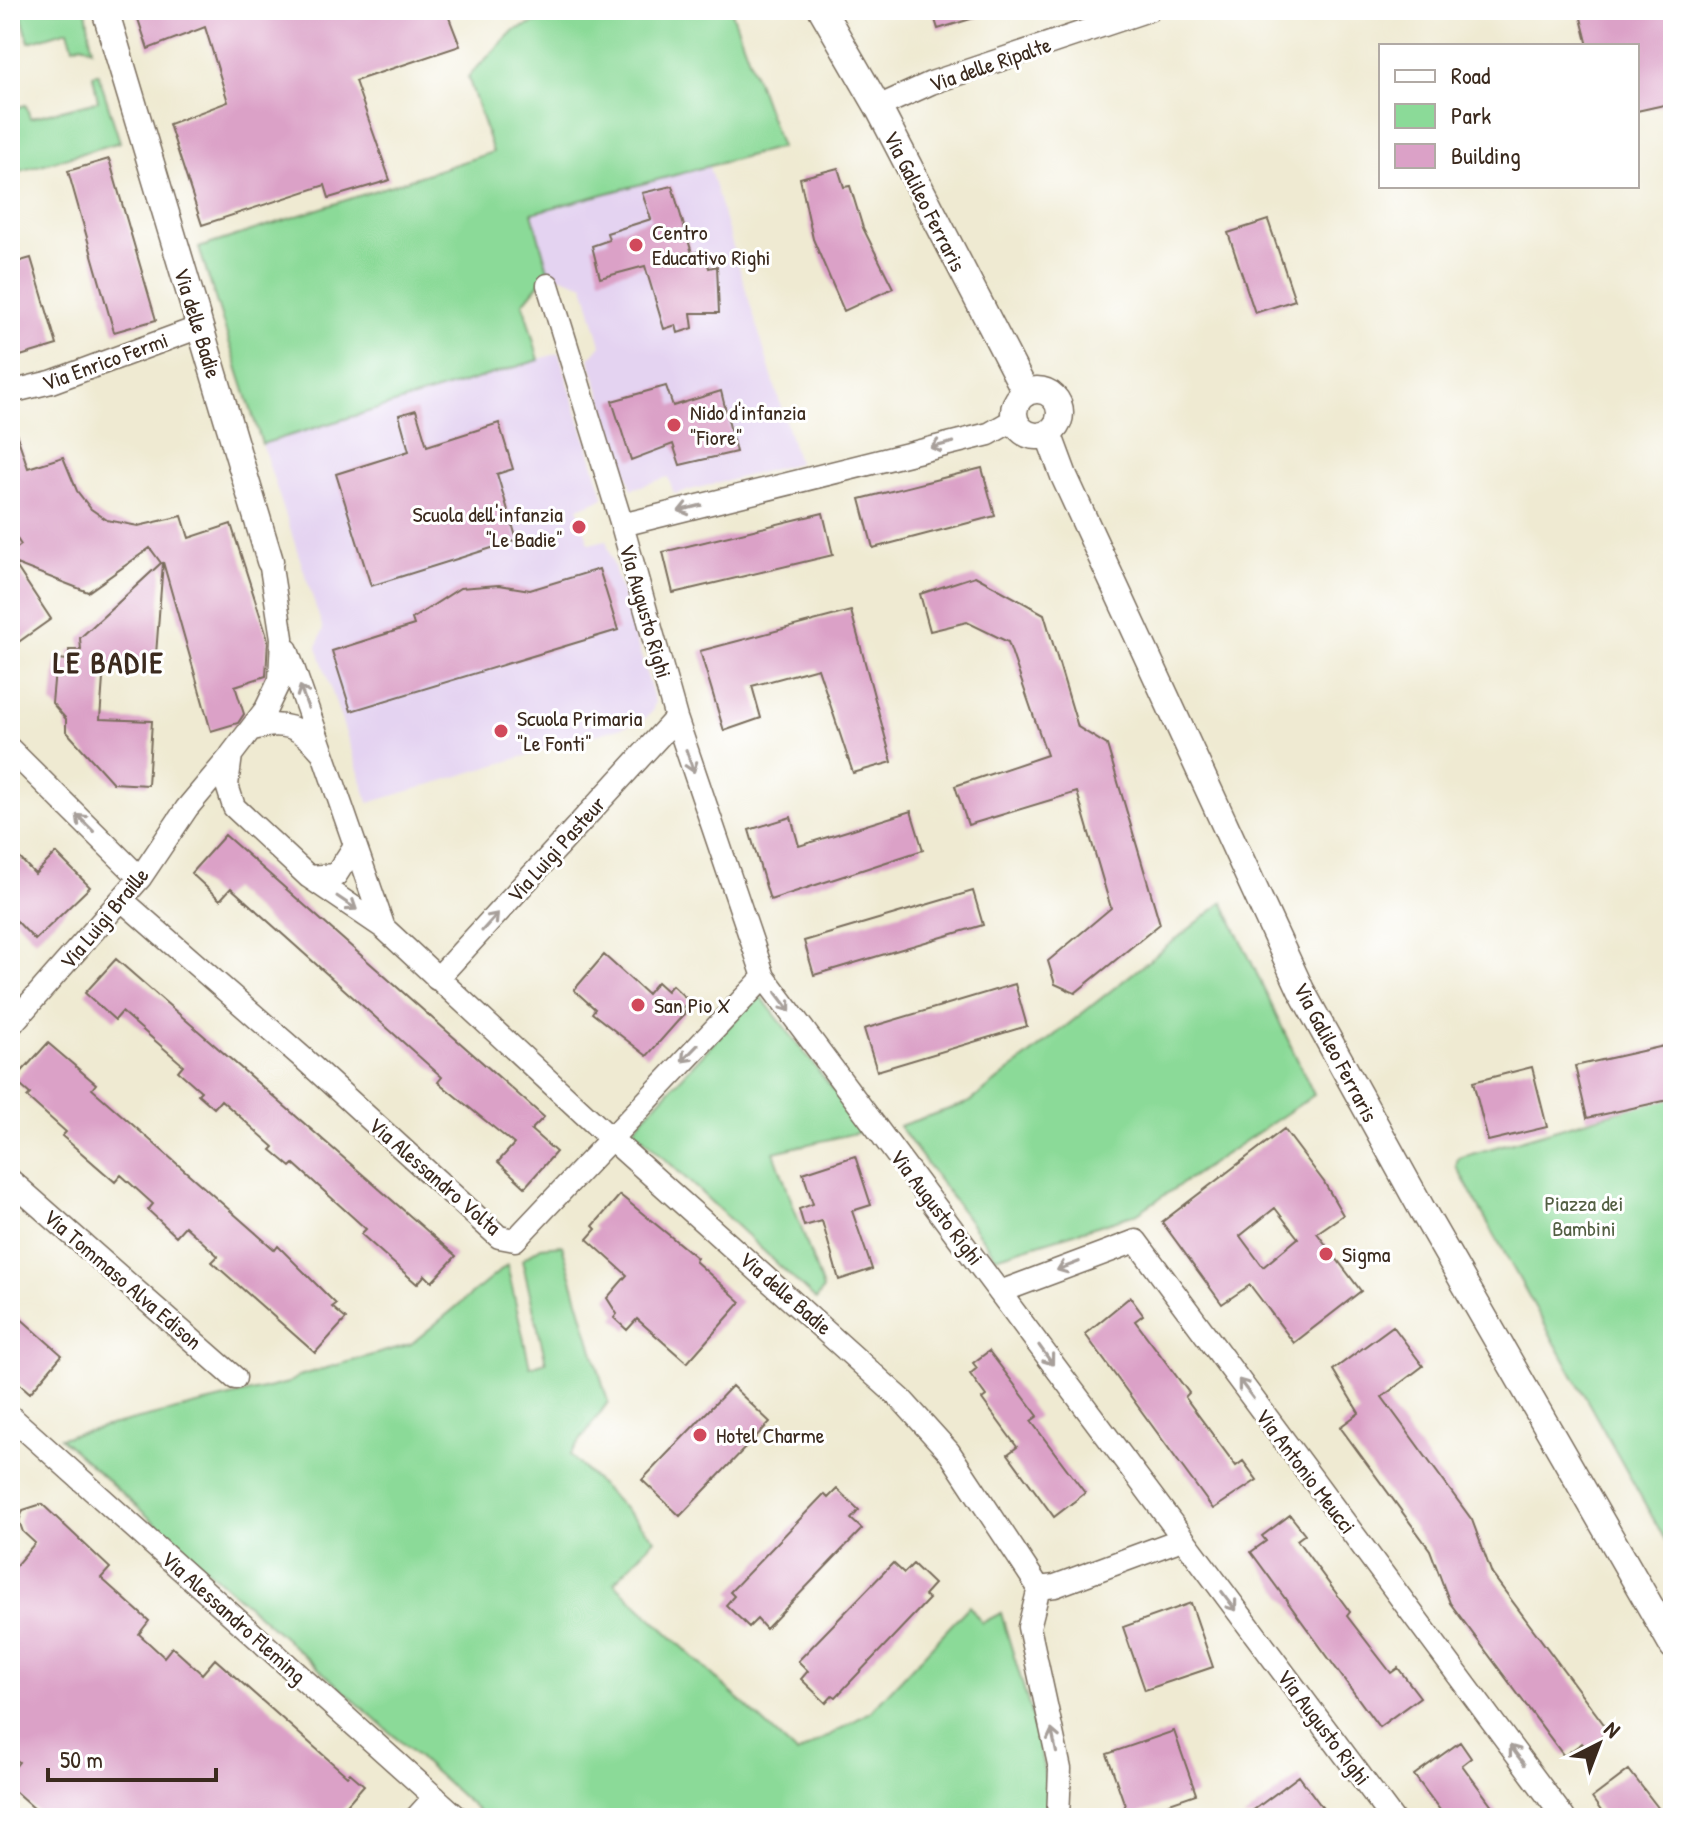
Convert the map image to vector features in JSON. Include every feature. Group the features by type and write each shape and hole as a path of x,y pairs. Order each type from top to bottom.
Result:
{"street":[{"name":"Via delle Badie","path":"105,10 270,561 282,638 384,928"},
{"name":"Via Galileo Ferraris","path":"822,10 878,107 1026,393 1043,391 1058,404 1059,418 1048,433 1064,476 1301,990 1432,1227 1673,1646"},
{"name":"Via delle Ripalte","path":"878,107 931,83 1149,10"},
{"name":"Via Augusto Righi","path":"548,285 622,525 676,718 764,977 1392,1818"},
{"name":"Via Enrico Fermi","path":"10,392 51,382 200,327"},
{"path":"1026,393 1016,404 1015,419 1026,434 1048,433"},
{"name":"Via Augusto Righi","path":"622,525 989,434 1015,419"},
{"name":"Via delle Badie","path":"231,755 253,729 280,680 282,638"},
{"name":"Via Luigi Pasteur","path":"437,979 676,718"},
{"name":"Via delle Badie","path":"253,729 270,724 289,725 302,731 326,757"},
{"path":"10,749 140,878"},
{"path":"231,755 227,785 234,807"},
{"name":"Via Luigi Braille","path":"10,1026 140,878 190,805 231,755"},
{"path":"190,805 206,797 234,807"},
{"name":"Via delle Badie","path":"234,807 309,877 384,928 609,1137 901,1399 949,1452 1039,1588"},
{"path":"309,877 336,875 354,847"},
{"name":"Via Alessandro Volta","path":"122,900 303,1058 499,1237 515,1240 609,1137 764,977"},
{"name":"Via Tommaso Alva Edison","path":"10,1180 235,1378"},
{"name":"Via Antonio Meucci","path":"1000,1292 1136,1241 1564,1818"},
{"name":"Via Alessandro Fleming","path":"10,1416 458,1818"},
{"path":"1058,1818 1060,1769 1029,1627 1039,1588 1055,1586 1182,1539"},
{"path":"416,1818 435,1797"}],"shaded area":[{"path":"709,167 798,463 674,494 668,477 632,489 589,359 601,345 584,285 562,277 550,277 531,213"},
{"path":"559,353 604,498 578,508 589,544 606,540 655,702 652,712 642,721 369,803 317,647 323,629 262,444"}],"green space":[{"path":"20,10 86,10 92,49 82,44 73,47 68,30 29,42"},
{"path":"573,10 731,10 781,147 532,213 550,277 541,281 523,303 539,360 262,444 199,248 493,152 468,77 514,30"},
{"path":"98,73 120,142 10,174 10,109 26,105 30,118 98,101 93,75"},
{"path":"1223,902 1314,1095 1136,1214 996,1257 899,1126 970,1102"},
{"path":"759,994 865,1131 774,1152 823,1289 816,1300 633,1129"},
{"name":"Piazza dei Bambini","path":"1673,1095 1673,1554 1456,1166 1458,1158"},
{"path":"562,1245 608,1402 570,1455 655,1539 614,1583 797,1754 871,1711 969,1606 982,1623 1001,1613 1038,1740 1049,1818 486,1818 60,1438 288,1383 299,1376 411,1344 507,1265 530,1367 546,1362 522,1260 541,1247"}],"building":[{"path":"135,10 446,10 460,46 355,81 390,180 329,198 325,185 202,225 169,124 228,102 205,27 148,49"},
{"path":"932,10 986,10 987,14 938,29"},
{"path":"1597,10 1673,10 1673,103 1639,111 1639,44 1588,44 1580,14"},
{"path":"109,159 156,320 114,332 68,171"},
{"path":"838,168 844,187 850,186 863,228 893,288 844,311 813,239 800,178"},
{"name":"Centro Educativo Righi","path":"672,186 692,253 704,251 709,268 717,266 719,313 691,313 693,328 678,333 676,325 664,329 645,266 600,278 592,246 609,240 607,233 651,219 642,193"},
{"path":"1268,220 1295,300 1255,313 1228,233"},
{"path":"31,258 57,345 17,357 10,333 10,264"},
{"name":"Nido d'infanzia \"Fiore\"","path":"666,386 673,406 721,391 736,452 680,465 673,444 631,460 612,401"},
{"path":"416,410 427,446 499,423 513,469 497,474 517,540 371,586 336,474 409,451 399,415"},
{"path":"13,424 28,468 63,457 77,491 91,509 107,520 138,526 182,516 189,538 231,524 268,640 266,676 235,686 244,714 238,723 211,731 163,562 155,668 104,665 100,719 152,721 148,785 113,783 66,731 66,719 52,703 56,659 69,660 69,650 81,650 80,638 161,563 150,548 88,592 14,563 51,619 10,648 10,553 21,545 10,528 10,425"},
{"path":"982,468 995,516 873,548 860,499"},
{"path":"823,513 833,555 673,593 663,552"},
{"path":"599,569 618,630 351,711 332,651 414,625 412,619 460,588 499,585 530,590"},
{"path":"975,576 1044,614 1078,727 1107,745 1160,924 1075,993 1055,984 1048,961 1111,908 1077,792 968,825 955,786 1047,755 1008,642 967,622 930,631 920,594"},
{"path":"851,611 892,762 853,773 818,668 752,686 761,718 724,731 700,651"},
{"path":"911,811 923,850 770,900 749,830 791,817 799,846"},
{"path":"225,835 544,1117 531,1130 556,1152 525,1187 498,1162 514,1144 438,1082 442,1077 231,888 220,900 191,873"},
{"path":"10,848 35,874 56,853 90,887 35,940 10,914"},
{"path":"973,891 983,925 814,975 804,941"},
{"name":"San Pio X","path":"604,955 647,994 657,982 667,991 672,985 689,1001 681,1009 685,1013 647,1056 592,1013 595,1009 574,990"},
{"path":"116,959 456,1256 432,1282 425,1275 417,1284 361,1234 366,1229 294,1164 291,1167 271,1150 274,1147 221,1100 214,1108 198,1094 201,1091 178,1071 183,1065 122,1012 115,1020 85,993"},
{"path":"1015,984 1027,1026 877,1071 864,1029"},
{"path":"48,1043 96,1084 92,1089 275,1250 278,1246 336,1304 332,1307 346,1319 315,1353 212,1262 218,1256 185,1226 176,1236 148,1210 153,1204 121,1175 115,1182 62,1136 66,1132 27,1097 30,1094 14,1080"},
{"path":"1673,1044 1673,1099 1587,1118 1575,1066"},
{"path":"1532,1067 1547,1127 1488,1141 1473,1082"},
{"path":"1284,1129 1324,1182 1343,1215 1317,1233 1361,1291 1294,1343 1250,1285 1222,1304 1162,1222","holes":["1275,1208 1298,1238 1263,1267 1240,1236"]},
{"path":"855,1156 871,1205 852,1211 872,1269 839,1280 822,1221 804,1226 799,1209 813,1204 803,1173"},
{"path":"620,1195 697,1258 695,1261 741,1302 687,1363 637,1319 627,1330 614,1318 617,1314 607,1298 627,1275 587,1239 596,1229 593,1226"},
{"path":"1130,1297 1143,1315 1135,1321 1189,1393 1185,1397 1236,1466 1243,1461 1257,1480 1213,1509 1085,1334"},
{"path":"10,1309 62,1355 30,1393 10,1375"},
{"path":"1393,1326 1423,1366 1382,1397 1472,1520 1492,1574 1609,1731 1586,1748 1582,1743 1564,1756 1450,1603 1430,1550 1340,1427 1359,1413 1333,1370"},
{"path":"989,1351 1038,1416 1031,1421 1085,1493 1054,1517 1008,1454 1017,1447 982,1399 986,1396 970,1374 977,1368 973,1363"},
{"path":"732,1386 770,1422 680,1516 642,1480"},
{"path":"837,1489 859,1510 851,1519 862,1529 766,1629 757,1619 749,1627 726,1605 734,1596 730,1592 824,1494 828,1498"},
{"path":"42,1504 110,1568 101,1578 149,1621 139,1634 164,1657 172,1647 202,1674 215,1659 347,1776 350,1773 364,1785 335,1818 45,1818 10,1787 10,1773 19,1762 10,1755 10,1572 35,1543 23,1532 19,1521 23,1510"},
{"path":"1290,1515 1305,1534 1297,1540 1350,1612 1347,1616 1391,1673 1398,1668 1420,1697 1379,1727 1251,1552 1266,1541 1262,1536"},
{"path":"893,1563 904,1573 913,1564 934,1584 924,1595 929,1599 836,1697 833,1695 826,1703 801,1679 808,1671 798,1661"},
{"path":"1191,1603 1213,1667 1145,1690 1123,1627"},
{"path":"1174,1731 1196,1794 1129,1817 1107,1754"},
{"path":"1460,1742 1471,1758 1462,1765 1501,1818 1446,1818 1414,1775"},
{"path":"1629,1770 1666,1818 1606,1818 1592,1798"},
{"path":"1299,1776 1330,1818 1243,1818"}],"place":[{"name":"Centro Educativo Righi","path":"636,245"},
{"name":"Nido d'infanzia \"Fiore\"","path":"674,425"},
{"name":"Scuola dell'infanzia \"Le Badie\"","path":"579,527"},
{"name":"Scuola Primaria \"Le Fonti\"","path":"501,731"},
{"name":"San Pio X","path":"638,1005"},
{"name":"Sigma","path":"1326,1254"},
{"name":"Hotel Charme","path":"700,1435"}],"district":[{"name":"LE BADIE","path":"109,663"}]}
